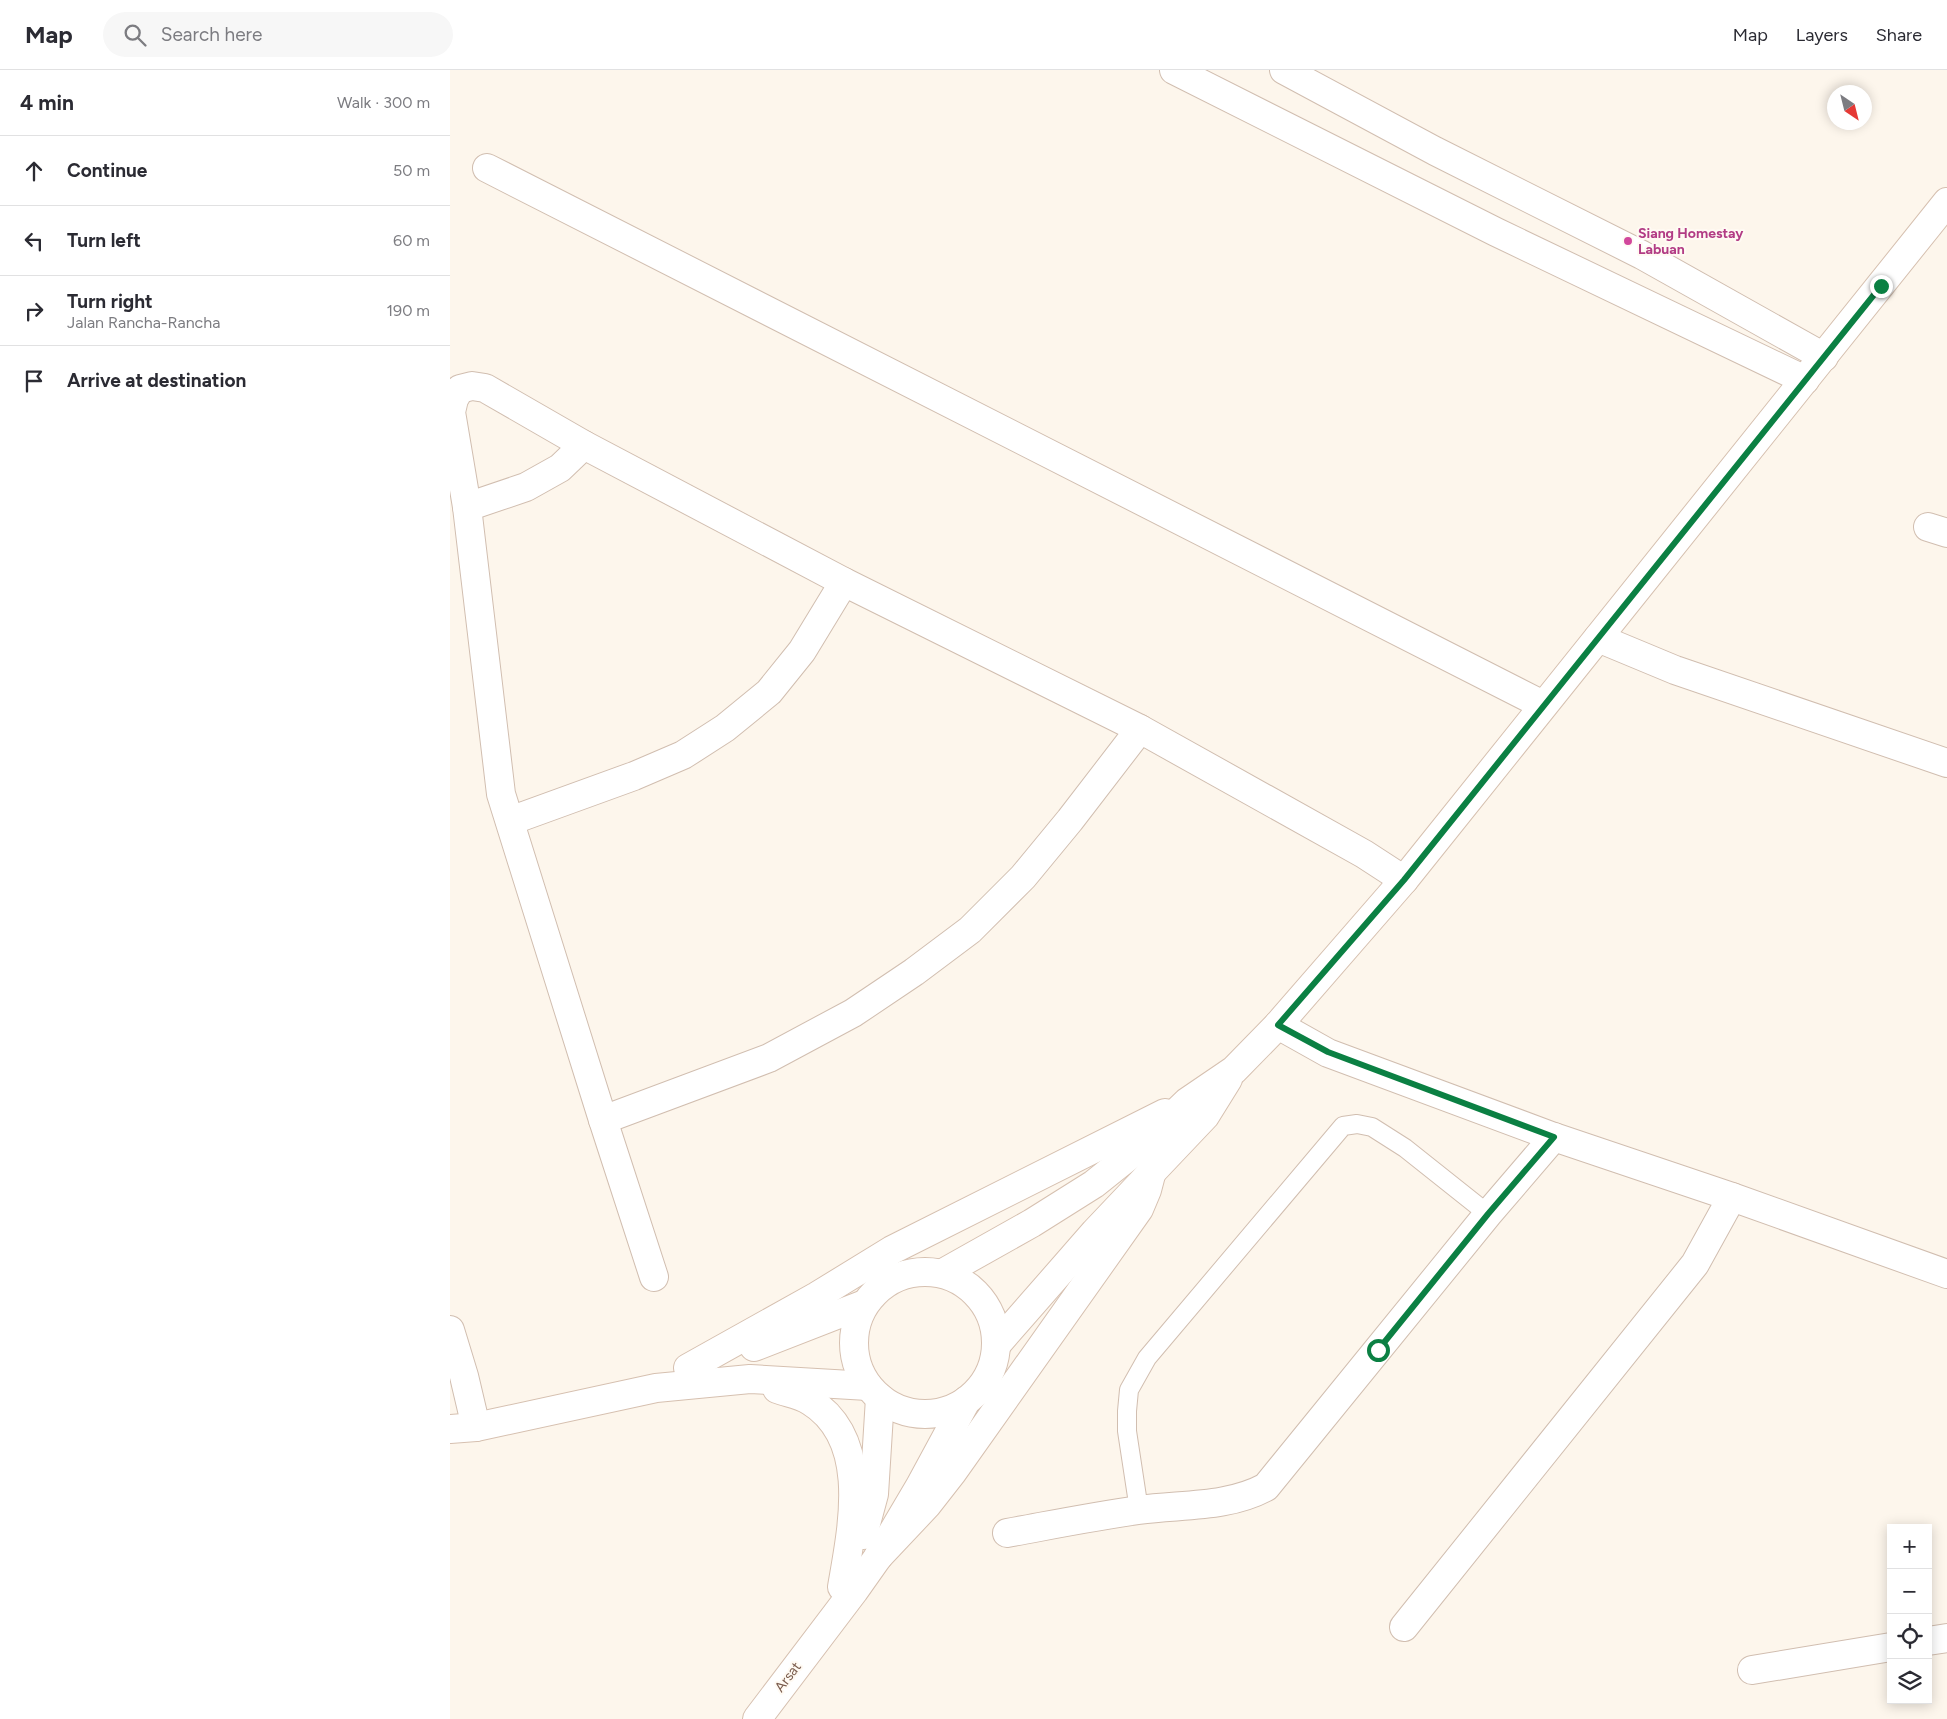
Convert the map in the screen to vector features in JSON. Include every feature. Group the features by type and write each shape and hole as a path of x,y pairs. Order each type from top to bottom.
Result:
{"street":[{"path":"1174,70 1496,232 1805,380"},
{"path":"1284,70 1435,152 1642,255 1824,357"},
{"path":"487,168 1544,705"},
{"path":"656,1388 817,1296 892,1250 1019,1187 1123,1132 1187,1102 1234,1070 1278,1025 1404,880 1947,202"},
{"path":"654,1276 501,794 467,508 451,412 454,399 460,389 472,386 485,388 584,446 844,582 1140,729 1364,854 1404,880"},
{"path":"467,508 526,487 560,468 584,446"},
{"path":"510,822 634,776 683,755 725,728 769,692 802,651 844,582"},
{"path":"1598,638 1675,670 1947,763"},
{"path":"603,1120 769,1058 852,1013 914,972 970,930 1023,877 1070,820 1140,729"},
{"path":"1278,1025 1328,1052 1554,1137 1732,1197 1947,1274"},
{"path":"997,1344 1095,1232 1205,1116 1234,1070"},
{"path":"943,1273 1032,1223 1094,1184 1139,1148 1187,1102"},
{"path":"1006,1533 1139,1510 1222,1502 1250,1496 1266,1487 1488,1214 1554,1137"},
{"path":"878,1557 927,1505 952,1473 1139,1209 1148,1190 1152,1171"},
{"path":"1404,1626 1695,1264 1732,1197"},
{"path":"688,1368 746,1350 862,1305 884,1285 899,1276 922,1272 943,1273 965,1284 982,1299 993,1320 997,1344 993,1365 983,1385 966,1401 946,1411 923,1415 900,1410 874,1392 856,1360 854,1338 862,1305"},
{"path":"450,1330 464,1376 463,1428 656,1388 750,1379 874,1392"},
{"path":"750,1379 810,1401 826,1415 843,1440 849,1454 854,1506 842,1587"},
{"path":"820,1635 859,1548 874,1494 874,1392"},
{"path":"820,1635 878,1557 920,1486 966,1401"},
{"name":"Arsat","path":"757,1719 820,1635"},
{"path":"1932,1640 1947,1638"},
{"path":"1752,1670 1887,1648"}],"lane":[{"path":"1139,1510 1127,1431 1129,1390 1147,1358 1343,1126 1357,1124 1372,1127 1405,1148 1488,1214"}],"place":[{"name":"Siang Homestay Labuan","path":"1628,241"}],"route":[{"path":"1378,1350 1488,1214 1554,1137 1328,1052 1278,1025 1404,880 1881,286"}]}
